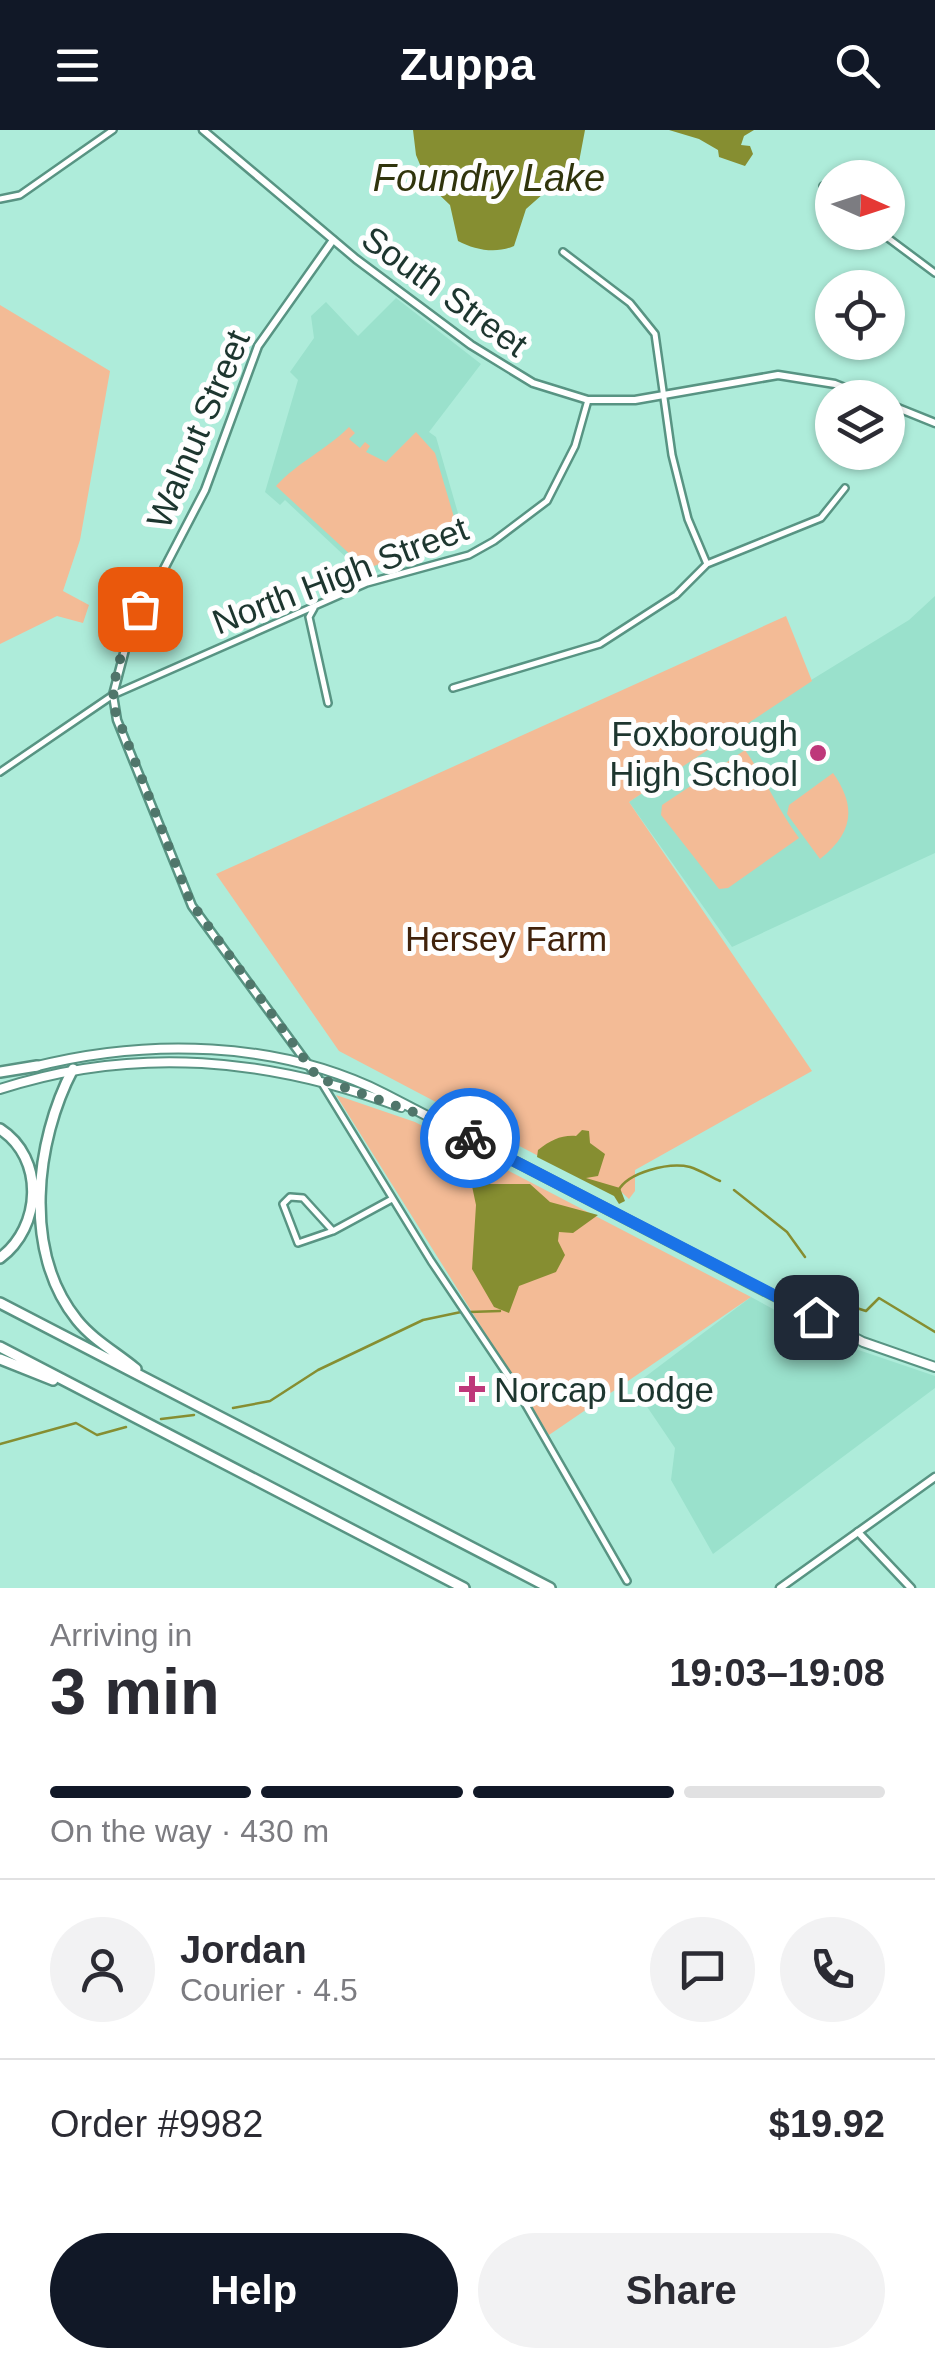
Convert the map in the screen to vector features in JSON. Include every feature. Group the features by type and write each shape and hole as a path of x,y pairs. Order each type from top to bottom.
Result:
{"highway":[{"path":"0,1074 37,1066"},
{"path":"73,1070 54,1112 44,1155 42,1202 47,1251 60,1292 76,1319 150,1380"},
{"path":"0,1129 23,1152 32,1185 25,1226 0,1258"},
{"path":"0,1303 550,1588"},
{"path":"0,1347 464,1588"},
{"path":"0,1358 84,1391"}],"main road":[{"path":"37,1066 102,1054 169,1049 246,1054 309,1066 373,1088 864,1342 935,1367"},
{"path":"0,1088 73,1070 183,1060 318,1078 433,1119"}],"street":[{"path":"0,199 20,195 113,130"},
{"name":"South Street","path":"203,130 333,240 510,372 588,400 661,398 746,378 778,375 820,380"},
{"name":"Walnut Street","path":"113,695 130,632 205,490 258,346 333,240"},
{"path":"905,250 935,272"},
{"path":"563,252 630,302 650,324 658,348 661,398 688,520 707,564"},
{"name":"North High Street","path":"0,772 113,695 399,571 469,555 519,524 547,501 560,479 588,400"},
{"path":"905,411 935,423"},
{"path":"453,688 600,644 676,595 707,564 821,518 845,488"},
{"path":"316,605 309,617 328,703"},
{"path":"113,695 117,720 190,901 318,1078 515,1386 628,1581"},
{"path":"333,1232 303,1198 290,1198 283,1204 298,1243 333,1232 392,1198"},
{"path":"780,1588 935,1477"},
{"path":"858,1532 912,1588"}],"shaded area":[{"path":"396,298 481,364 429,432 436,437 464,534 367,577 285,500 280,505 265,492 298,380 290,372 314,338 311,316 326,302 358,336"},
{"name":"Foxborough High School","path":"935,596 935,853 732,947 629,802 772,704 909,620"},
{"path":"751,1297 832,1341 935,1376 935,1388 713,1554 671,1480 675,1448 633,1386"}],"green space":[{"path":"0,305 110,371 80,540 63,591 89,605 83,623 57,616 0,644"},
{"path":"349,427 355,433 349,439 360,448 365,442 370,446 366,452 386,462 416,432 435,453 459,534 366,569 276,486"},
{"name":"Hersey Farm","path":"786,616 812,681 629,802 812,1071 635,1170 635,1191 629,1199 616,1187 601,1189 339,1051 216,874"},
{"path":"745,750 799,838 728,888 719,889 661,815 662,805"},
{"path":"833,773 846,797 848,819 839,839 820,859 787,814 789,805"},
{"path":"336,1095 415,1122 751,1297 549,1435"}],"water":[{"name":"Foundry Lake","path":"413,130 585,130 578,167 590,188 571,177 560,184 548,183 543,194 526,209 514,246 493,250 471,247 458,241 450,205 428,184 416,155"},
{"name":"Foundry Lake","path":"669,130 754,130 744,136 741,145 750,146 753,154 745,166 719,157 718,150 699,139"},
{"path":"582,1130 589,1131 590,1143 605,1154 598,1176 586,1178 620,1188 625,1201 619,1204 614,1196 537,1157 538,1150 547,1143 576,1136"},
{"path":"481,1172 490,1184 530,1184 550,1202 598,1215 573,1233 559,1232 558,1241 565,1255 556,1272 519,1286 509,1313 494,1307 472,1269 476,1205 472,1186"}],"waterway":[{"path":"618,1191 640,1174 671,1166 690,1167 720,1181"},
{"path":"734,1190 787,1232 805,1257"},
{"path":"816,1278 847,1305 866,1311 879,1298 935,1332"},
{"path":"469,1312 500,1311"},
{"path":"233,1408 270,1401 318,1370 423,1320 461,1312"},
{"path":"161,1419 194,1415"},
{"path":"0,1444 76,1423 97,1435 126,1427"}],"way so far":[{"path":"140,609 114,690 114,708 192,906 318,1078 433,1119 470,1138"}],"place":[{"name":"Foxborough High School","path":"818,753"},
{"name":"Norcap Lodge","path":"472,1389"}],"route":[{"path":"470,1138 816,1317"}]}
